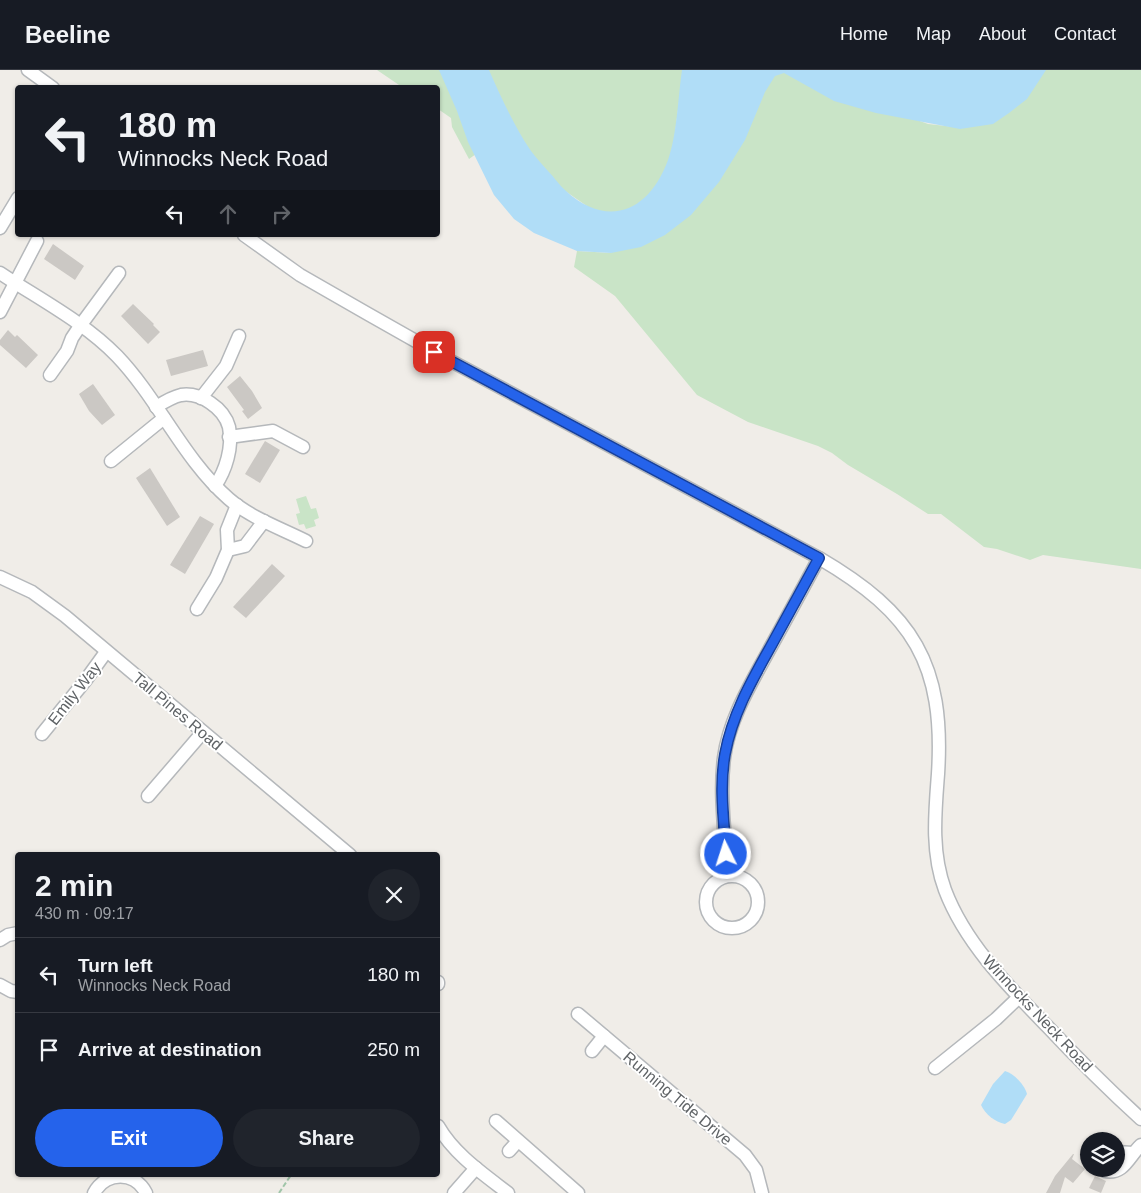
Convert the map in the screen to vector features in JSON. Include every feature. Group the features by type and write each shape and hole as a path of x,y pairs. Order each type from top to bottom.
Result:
{"street":[{"path":"28,70 49,85"},
{"path":"0,228 15,203"},
{"name":"Winnocks Neck Road","path":"247,237 300,275 393,328 819,558 862,586 890,610 911,636 924,661 935,692 939,726 934,824 939,868 946,890 965,929 988,961 1019,997 1070,1051 1141,1119"},
{"path":"0,312 37,241"},
{"path":"0,273 106,345 134,376 188,453 215,486 236,506 306,541"},
{"path":"50,375 80,326 119,273"},
{"path":"202,398 226,366 239,336"},
{"path":"156,406 183,395 202,398 216,408 224,417 228,426 228,459 215,486"},
{"path":"111,461 164,418"},
{"path":"229,437 273,431 303,447"},
{"path":"197,610 212,586 228,550 227,530 236,506"},
{"path":"228,550 245,546 264,521"},
{"path":"727,876 722,781 724,756 730,730 757,672 819,558"},
{"name":"Tall Pines Road","path":"0,577 32,592 65,616 346,852"},
{"name":"Emily Way","path":"42,734 80,688 106,652"},
{"path":"148,796 203,732"},
{"path":"727,876 744,878 754,887 758,895 758,904 754,916 748,923 735,928 718,924 709,914 706,906 706,897 709,889 715,882 727,876"},
{"path":"0,940 15,934"},
{"path":"0,986 15,992"},
{"path":"935,1068 996,1019 1019,997"},
{"name":"Running Tide Drive","path":"578,1014 745,1155 756,1170 762,1193"},
{"path":"592,1051 604,1036"},
{"path":"496,1121 578,1193"},
{"path":"440,1129 454,1148 508,1193"},
{"path":"509,1151 518,1141"},
{"path":"1125,1164 1137,1149"},
{"path":"454,1193 476,1168"},
{"path":"94,1193 98,1186 106,1180 116,1177"},
{"path":"124,1177 135,1180 143,1186 146,1193"}],"path":[{"path":"279,1193 290,1177"}],"green space":[{"path":"377,70 683,70 672,157 647,203 604,218 548,179 514,127 469,159 452,127 451,118 440,110 440,85 399,85"},
{"path":"781,70 928,124 955,127 1043,70 1141,70 1141,569 1043,555 1030,560 997,549 984,547 941,514 928,514 848,465 832,453 818,446 748,422 697,395 615,296 574,267 577,251 611,253 765,80"},
{"path":"306,496 311,509 316,508 319,518 314,520 316,526 306,529 304,524 299,525 296,514 300,513 296,499"}],"water":[{"path":"439,70 489,70 508,111 525,141 559,184 582,203 598,210 612,212 626,209 639,202 651,191 660,177 671,150 682,70 1046,70 1027,99 993,124 960,129 876,113 834,101 784,73 775,76 765,92 745,140 719,182 691,215 665,235 641,247 611,253 577,251 534,233 514,219 494,195 468,142"},
{"path":"1005,1071 1012,1074 1018,1080 1027,1094 1011,1120 1005,1124 991,1117 981,1105 993,1084"}],"building":[{"path":"53,244 84,266 75,280 44,259"},
{"path":"133,304 160,332 148,344 121,316"},
{"path":"8,330 15,337 17,335 38,355 26,368 0,345 0,340"},
{"path":"203,350 208,366 171,376 166,360"},
{"path":"240,376 262,408 248,419 242,411 244,410 227,387"},
{"path":"93,384 115,415 102,425 89,411 79,394"},
{"path":"265,441 280,450 260,483 245,474"},
{"path":"150,468 180,517 167,526 136,478"},
{"path":"200,516 214,524 185,574 170,565"},
{"path":"272,564 285,576 246,618 233,607"},
{"path":"1074,1154 1072,1159 1080,1165 1080,1175 1073,1183 1065,1177 1060,1193 1046,1193 1055,1176"},
{"path":"1094,1177 1106,1181 1101,1193 1089,1188"}],"route":[{"path":"434,352 819,558 757,672 730,730 724,756 722,781 726,854"}]}
